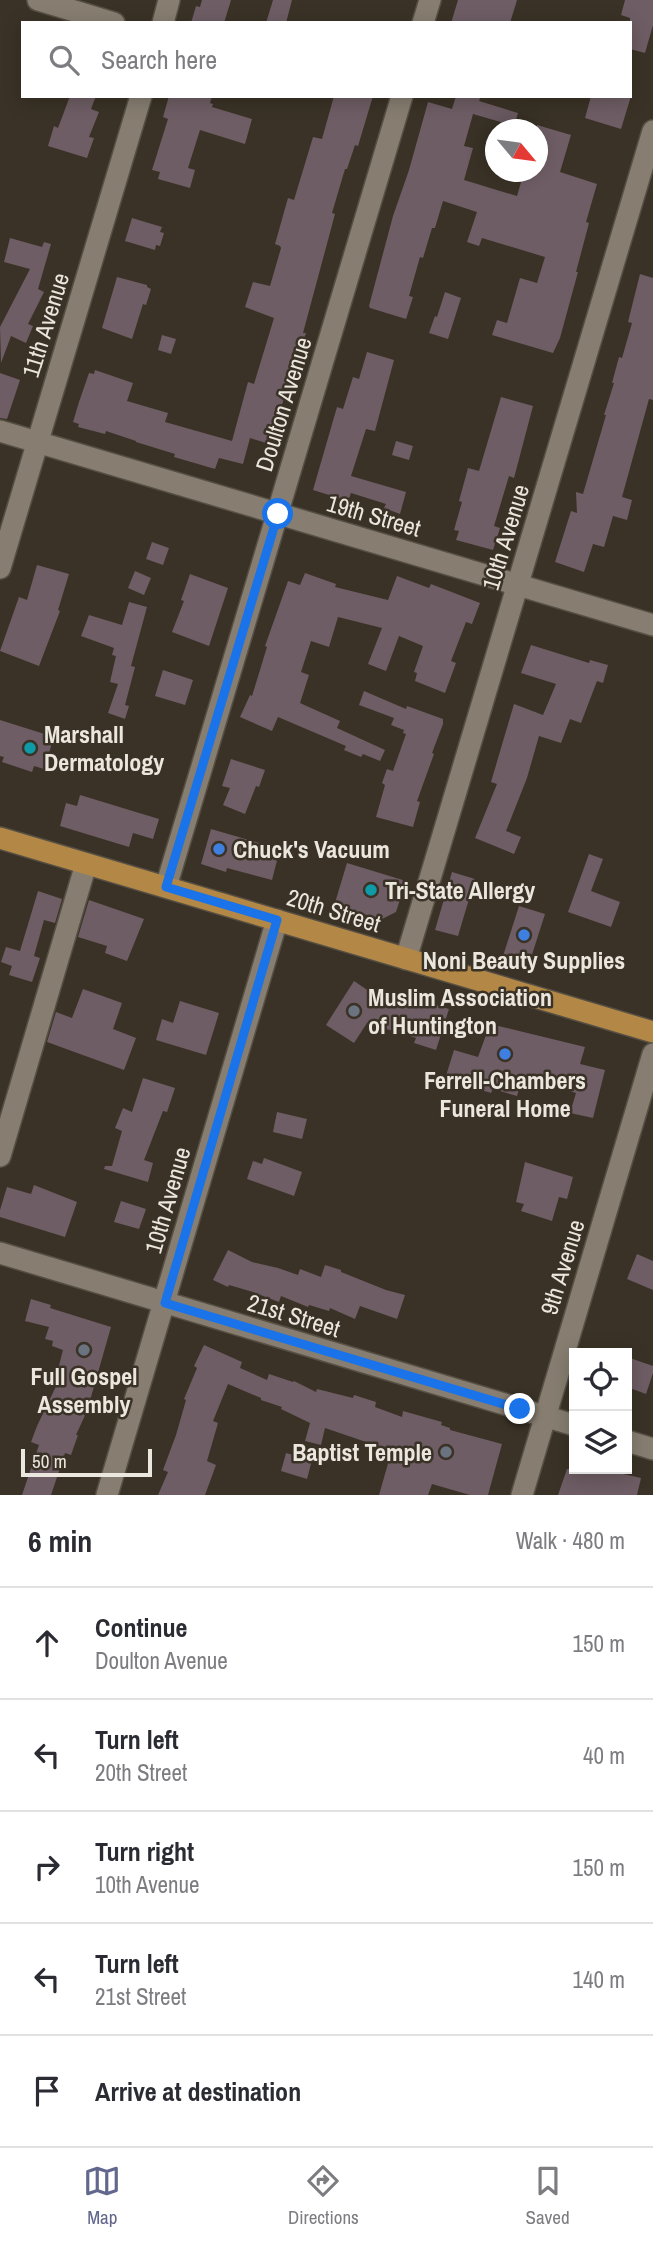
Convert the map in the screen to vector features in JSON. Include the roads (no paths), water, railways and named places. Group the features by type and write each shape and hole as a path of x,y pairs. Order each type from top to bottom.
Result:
{"main road":[{"name":"20th Street","path":"0,838 653,1032"}],"street":[{"path":"38,0 107,21"},
{"path":"164,21 169,0"},
{"path":"425,21 430,0"},
{"name":"11th Avenue","path":"0,568 140,98"},
{"name":"Doulton Avenue","path":"166,887 401,98"},
{"name":"10th Avenue","path":"407,959 653,131"},
{"name":"19th Street","path":"0,431 653,625"},
{"path":"0,1156 86,864"},
{"name":"10th Avenue","path":"107,1495 277,920"},
{"name":"9th Avenue","path":"522,1495 653,1054"},
{"name":"21st Street","path":"0,1253 569,1424"},
{"path":"632,1443 653,1449"}],"place":[{"name":"Marshall Dermatology","path":"30,748"},
{"name":"Chuck's Vacuum","path":"219,849"},
{"name":"Tri-State Allergy","path":"371,890"},
{"name":"Noni Beauty Supplies","path":"524,935"},
{"name":"Muslim Association of Huntington","path":"354,1011"},
{"name":"Ferrell-Chambers Funeral Home","path":"505,1054"},
{"name":"Full Gospel Assembly","path":"84,1350"},
{"name":"Baptist Temple","path":"446,1452"}]}
